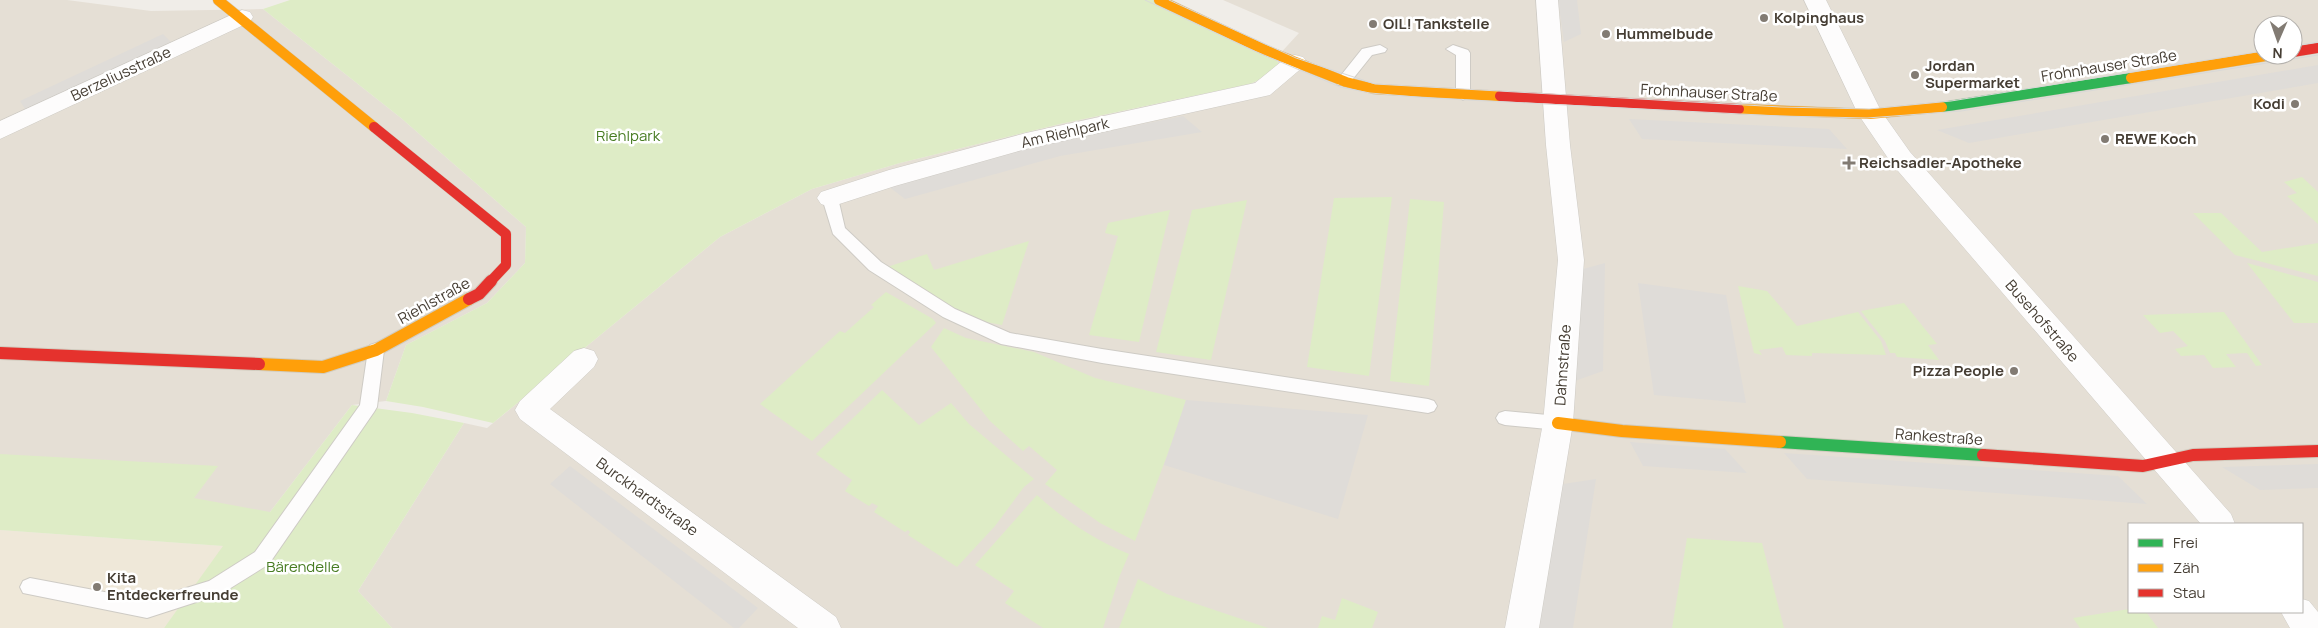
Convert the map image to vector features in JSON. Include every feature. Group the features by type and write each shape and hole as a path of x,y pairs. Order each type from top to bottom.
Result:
{"street":[{"name":"Riehlstraße","path":"0,353 323,366 376,350 480,294 506,265 506,234 242,17 218,0"},
{"name":"Frohnhauser Straße","path":"1159,0 1343,82 1374,88 1463,95 1870,114 1955,106 2253,58"},
{"name":"Dahnstraße","path":"1522,628 1558,423 1571,260 1558,144 1547,0"},
{"name":"Busehofstraße","path":"1815,0 1870,114 1901,158 2219,523"},
{"name":"Berzeliusstraße","path":"0,131 242,17"},
{"path":"2303,50 2318,48"},
{"name":"Am Riehlpark","path":"830,198 889,179 1026,141 1262,89 1295,62"},
{"name":"Burckhardtstraße","path":"584,359 530,410 824,628"},
{"name":"Rankestraße","path":"1558,423 1622,432 2143,466 2193,454 2318,451"},
{"path":"2298,613 2311,628"}],"lane":[{"path":"1343,82 1367,52 1380,49"},
{"path":"1453,49 1463,53 1463,95"},
{"path":"830,198 838,230 875,266 949,313 1007,338 1102,356 1428,406"},
{"path":"30,587 147,609 214,588 262,558 368,407 376,350"},
{"path":"1505,418 1558,423"}],"shaded area":[{"path":"0,0 67,0 151,11 263,9 401,118 526,227 525,263 487,303 406,345 386,401 352,405 270,512 0,530"},
{"path":"1223,0 2318,0 2318,628 392,628 358,591 464,423 487,428 720,237 812,189 900,163 1060,124 1250,84 1281,70 1276,58 1299,33"},
{"path":"1558,0 1577,0 1581,34 1564,42"},
{"path":"163,34 171,42 27,112 20,101"},
{"path":"2318,65 2318,83 1969,143 1937,130"},
{"path":"1183,116 1202,132 1060,156 905,199 888,186 1044,144"},
{"path":"1629,119 1829,129 1847,149 1642,139"},
{"path":"1605,263 1603,371 1572,382 1576,271"},
{"path":"1638,283 1726,295 1746,403 1654,395"},
{"path":"1186,400 1368,415 1338,519 1164,465"},
{"path":"1630,442 1725,449 1747,473 1643,466"},
{"path":"1784,453 2118,476 2147,504 1807,479"},
{"path":"2318,464 2318,488 2260,490 2222,467"},
{"path":"570,466 758,608 739,628 734,628 550,484"},
{"path":"1596,479 1573,628 1536,628 1563,484"},
{"name":"Kita Entdeckerfreunde","path":"0,530 224,546 164,628 0,628"}],"green space":[{"name":"Riehlpark","path":"290,0 1153,0 1276,58 1281,70 1250,84 1060,124 900,163 812,189 720,237 493,423 423,407 386,401 406,345 487,303 525,263 526,227 401,118 263,9"},
{"path":"2302,177 2318,192 2318,224 2287,196 2297,193 2284,182"},
{"path":"1392,197 1369,376 1307,367 1334,198"},
{"path":"1410,199 1444,202 1429,386 1390,381"},
{"path":"1247,200 1211,360 1156,352 1192,210"},
{"path":"1170,210 1139,342 1089,335 1118,236 1105,233 1108,223"},
{"path":"2193,213 2221,213 2262,252 2318,243 2318,276 2235,255"},
{"path":"1029,241 1002,325 970,319 884,268 927,254 934,270"},
{"path":"2247,263 2318,282 2318,323 2294,323"},
{"path":"1738,286 1767,291 1797,326 1858,312 1881,341 1886,355 1812,353 1812,356 1786,355 1782,347 1759,350 1762,355 1754,353"},
{"path":"886,292 933,319 936,323 812,441 760,404 840,331 845,333 874,307 871,305"},
{"path":"1904,303 1937,344 1928,345 1939,360 1897,357 1895,353 1890,353 1885,341 1861,311"},
{"path":"2224,312 2262,365 2256,366 2247,353 2226,354 2236,367 2213,368 2204,355 2181,356 2175,349 2188,346 2173,331 2160,333 2143,315"},
{"path":"944,328 966,338 1034,352 1095,378 1186,400 1135,541 1100,523 1045,484 1057,470 1029,446 1023,451 990,421 931,347"},
{"path":"882,390 919,425 951,403 969,424 1034,479 1024,487 995,526 957,567 908,535 910,532 908,530 905,532 874,512 878,506 872,503 869,506 845,491 852,480 816,454"},
{"name":"Bärendelle","path":"352,405 412,413 464,423 358,591 392,628 164,628 223,546 0,530 0,454 218,466 194,498 270,512"},
{"path":"1037,495 1080,529 1129,554 1120,575 1103,628 1043,628 1005,603 1014,591 975,565"},
{"path":"1687,538 1762,543 1784,628 1672,628"},
{"path":"1138,579 1167,594 1268,628 1119,628"},
{"path":"1342,598 1378,612 1372,628 1318,628 1322,616 1335,620"},
{"path":"2128,609 2128,613 2147,613 2158,628 2080,628 2073,618"}],"tram line":[{"path":"1145,0 1252,50 1340,87 1370,93 1428,98 1780,116 1867,118 1961,111 2318,55"},
{"path":"1169,0 1296,58 1375,84 1781,107 1869,109 1951,101 2253,53"},
{"path":"2303,44 2318,42"}],"traffic: fast":[{"path":"1942,107 2131,78"},
{"path":"1780,442 1983,455"}],"traffic: slow":[{"path":"218,0 374,127"},
{"path":"1159,0 1265,50 1346,82 1374,89 1500,96"},
{"path":"2131,78 2253,58"},
{"path":"1739,109 1870,114 1942,107"},
{"path":"259,364 323,367 376,350 469,299"},
{"path":"1558,423 1622,431 1780,442"}],"traffic: jam":[{"path":"2303,50 2318,48"},
{"path":"1500,96 1739,109"},
{"path":"374,127 506,234 506,265 479,294 469,299"},
{"path":"0,353 259,364"},
{"path":"1983,455 2143,466 2193,455 2318,451"}],"place":[{"name":"Kolpinghaus","path":"1764,18"},
{"name":"OIL! Tankstelle","path":"1373,24"},
{"name":"Hummelbude","path":"1606,34"},
{"name":"Jordan Supermarket","path":"1915,75"},
{"name":"Kodi","path":"2295,104"},
{"name":"REWE Koch","path":"2105,139"},
{"name":"Reichsadler-Apotheke","path":"1849,163"},
{"name":"Pizza People","path":"2014,371"},
{"name":"Kita Entdeckerfreunde","path":"97,587"}]}
